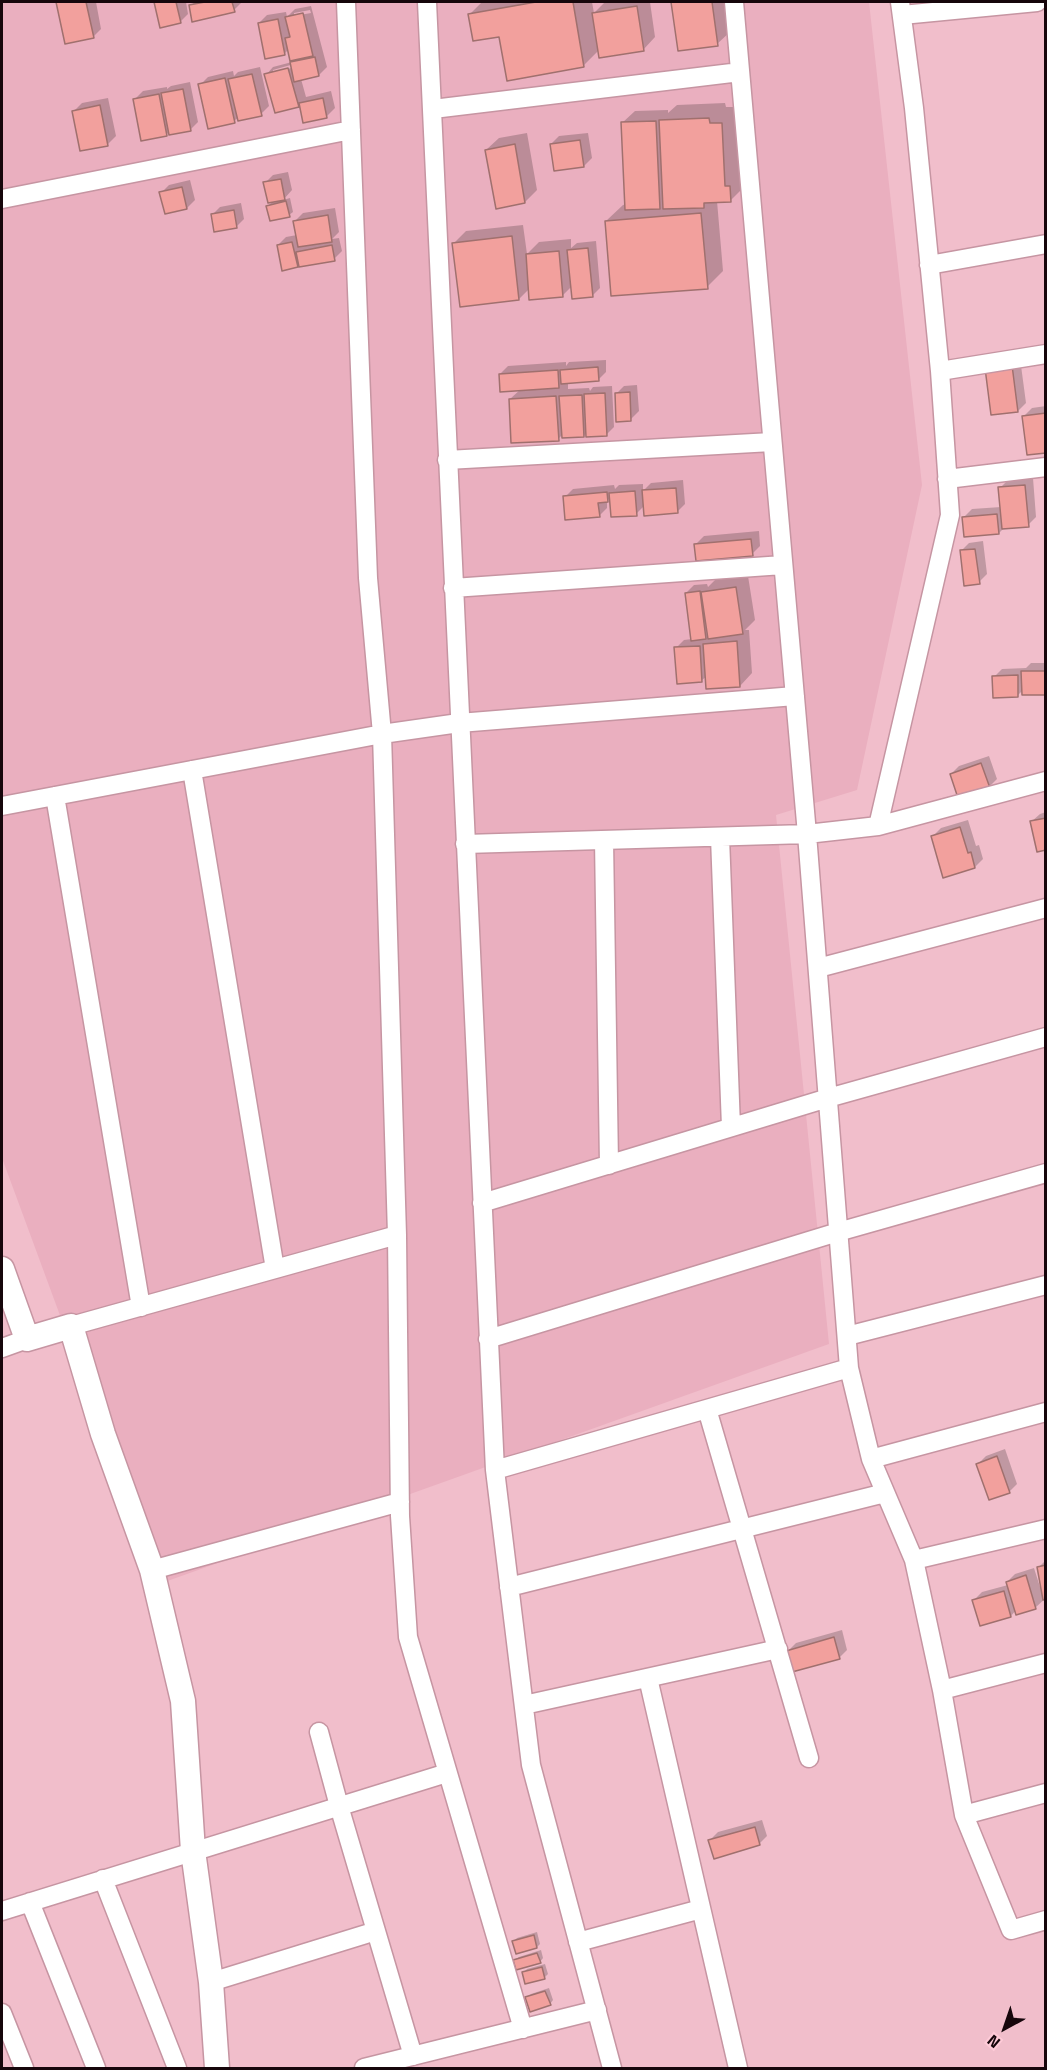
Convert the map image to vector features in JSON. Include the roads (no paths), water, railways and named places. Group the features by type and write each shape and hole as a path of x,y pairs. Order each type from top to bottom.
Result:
{"street":[{"path":"346,2 368,578 382,734 397,1236 400,1502 408,1638 522,2029"},
{"path":"427,2 495,1470 531,1765 612,2068"},
{"path":"734,2 807,834 849,1368 871,1459 914,1560 942,1690 964,1815 1011,1930 1046,1920"},
{"path":"878,826 950,515 940,371 914,108 901,8 1037,2"},
{"path":"433,109 740,72"},
{"path":"2,199 351,130"},
{"path":"929,265 1046,244"},
{"path":"940,371 1046,354"},
{"path":"447,460 772,442"},
{"path":"947,479 1046,467"},
{"path":"453,588 783,565"},
{"path":"2,806 382,734 459,723 795,696"},
{"path":"192,770 275,1269"},
{"path":"465,844 807,834 878,826 1046,781"},
{"path":"55,796 141,1307"},
{"path":"720,837 731,1127"},
{"path":"604,840 609,1165"},
{"path":"818,968 1046,908"},
{"path":"482,1203 828,1098 1046,1037"},
{"path":"488,1339 838,1232 1046,1173"},
{"path":"2,1348 71,1326 397,1236"},
{"path":"2,1269 27,1339"},
{"path":"847,1336 1046,1285"},
{"path":"71,1326 103,1434 152,1570 183,1701 193,1851 211,1982 212,2067"},
{"path":"495,1470 849,1368"},
{"path":"707,1409 809,1758"},
{"path":"871,1459 1046,1412"},
{"path":"509,1587 885,1493"},
{"path":"152,1570 400,1502"},
{"path":"914,1560 1046,1529"},
{"path":"524,1705 778,1649"},
{"path":"942,1690 1046,1663"},
{"path":"648,1678 738,2068"},
{"path":"319,1732 413,2056"},
{"path":"2,1911 447,1773"},
{"path":"964,1815 1046,1793"},
{"path":"103,1879 177,2068"},
{"path":"30,1902 96,2068"},
{"path":"578,1942 701,1909"},
{"path":"211,1982 376,1931"},
{"path":"364,2068 597,2010"},
{"path":"2,2013 24,2068"}]}
